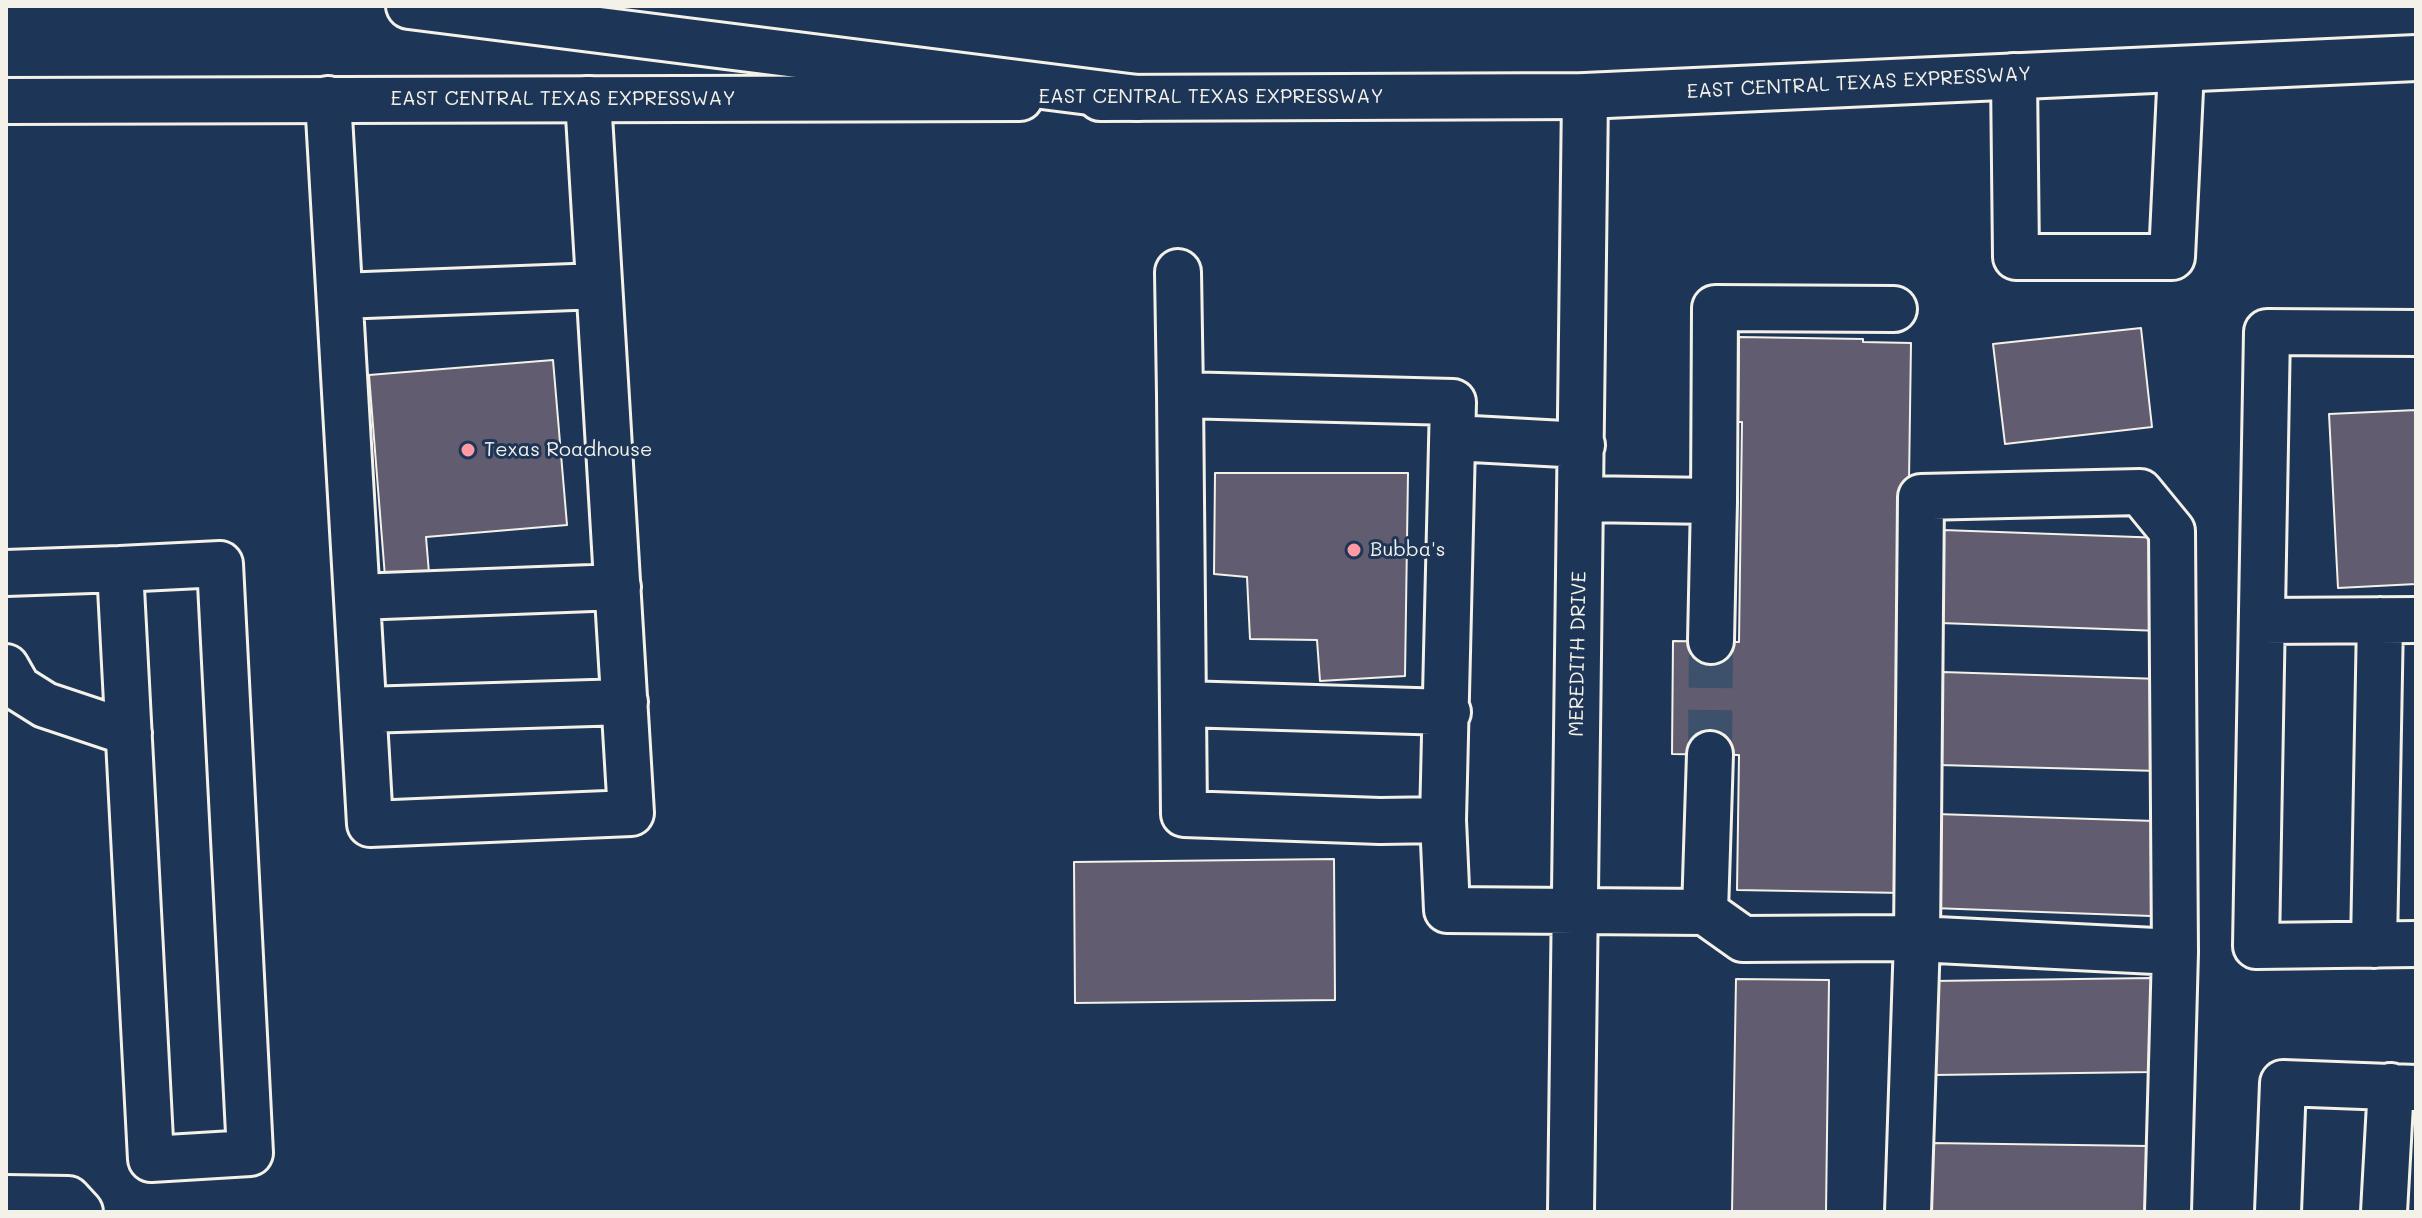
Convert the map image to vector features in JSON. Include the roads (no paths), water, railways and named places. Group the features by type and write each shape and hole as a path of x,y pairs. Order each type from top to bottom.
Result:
{"main road":[{"path":"409,6 1137,98"},
{"name":"EAST CENTRAL TEXAS EXPRESSWAY","path":"6,101 1585,96 2416,58"},
{"path":"2014,76 2016,257 2172,257 2181,69"},
{"name":"MEREDITH DRIVE","path":"1571,1212 1585,96"},
{"path":"328,99 370,824 631,813 588,99"},
{"path":"1178,272 1184,814 1380,821 1443,820"},
{"path":"340,296 599,286"},
{"path":"1711,641 1715,308 1894,309"},
{"path":"2262,621 2398,620 2395,944 2256,946 2267,332 2416,333"},
{"path":"1180,395 1453,402 1448,712 1443,820 1447,910 1705,912 1743,939 1917,939 2175,952"},
{"path":"1454,438 1582,445"},
{"path":"1908,1212 1917,939 1921,497 2140,492 2172,531 2175,952 2168,1212"},
{"path":"1580,499 1714,501"},
{"path":"6,573 220,564 250,1153 151,1159 120,569"},
{"path":"357,597 618,587"},
{"path":"6,667 18,688 45,705 129,733"},
{"path":"364,710 625,702"},
{"path":"1183,704 1448,712"},
{"path":"1705,912 1710,754"},
{"path":"2278,1212 2283,1083 2403,1087 2384,1212"},
{"path":"10,1203 68,1199 80,1212"}],"tunnel":[{"path":"1710,754 1711,641"}],"place":[{"name":"Texas Roadhouse","path":"468,450"},
{"name":"Bubba's","path":"1354,550"}]}
